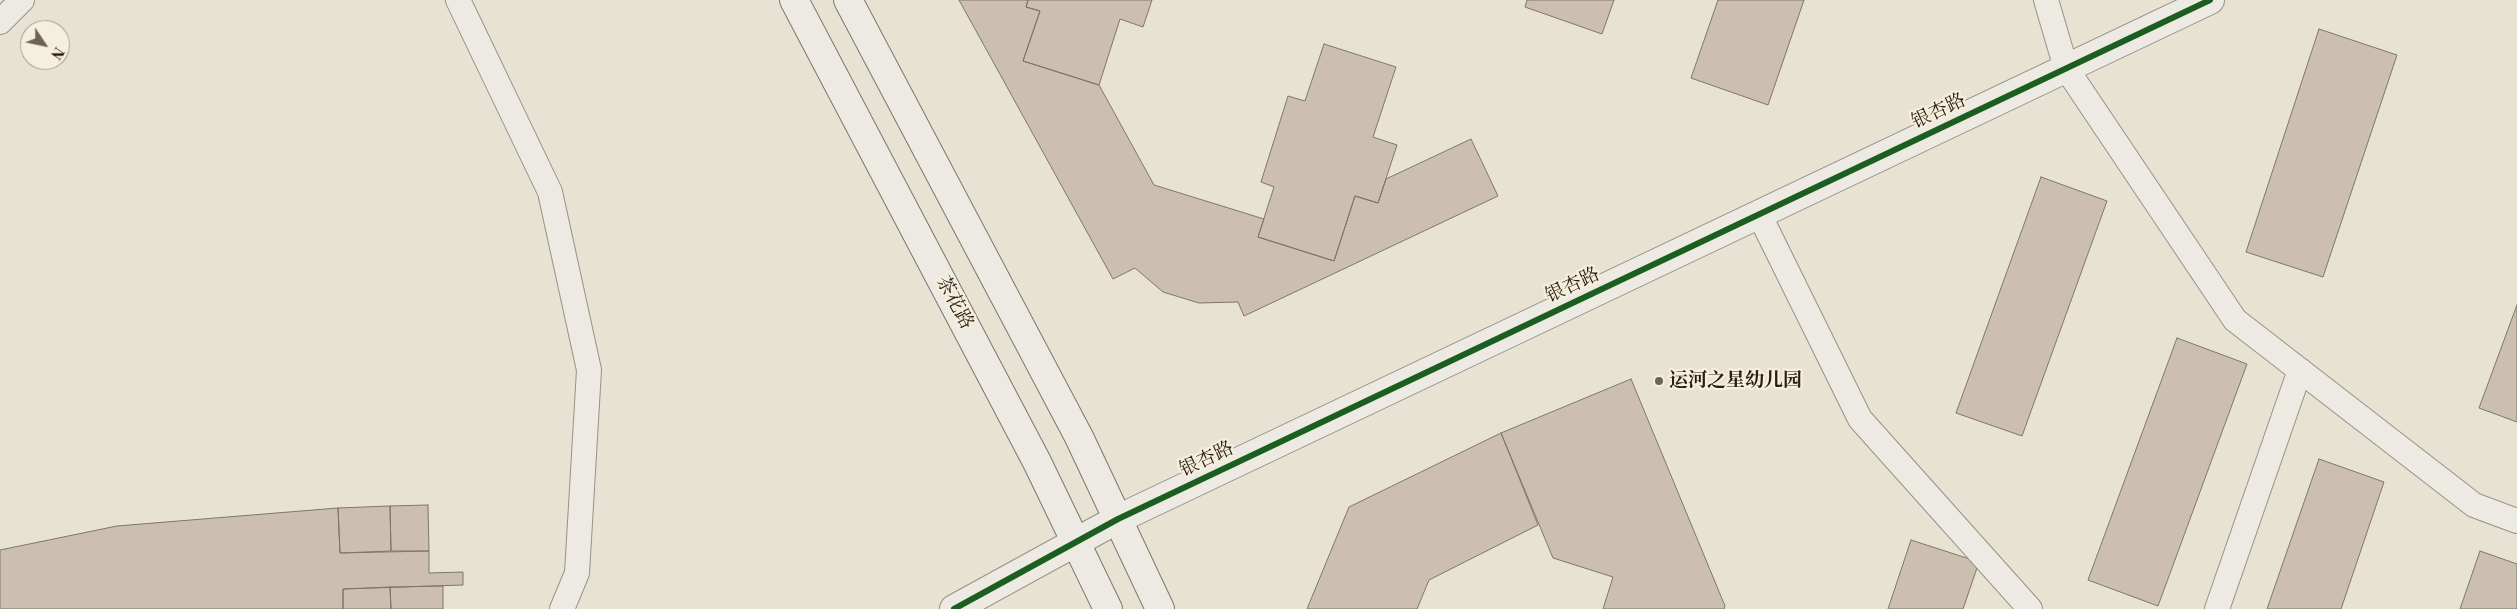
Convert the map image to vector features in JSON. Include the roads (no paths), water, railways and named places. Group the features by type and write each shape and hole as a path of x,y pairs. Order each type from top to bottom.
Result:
{"street":[{"name":"茶花路","path":"794,0 1038,462 1108,609"},
{"path":"848,0 1079,437 1160,609"},
{"name":"银杏路","path":"954,609 1118,519 2210,0"}],"lane":[{"path":"0,22 22,0"},
{"path":"458,0 550,192 589,370 577,573 562,609"},
{"path":"2046,0 2066,68 2235,320 2474,505 2517,520"},
{"path":"1759,214 1860,420 2030,609"},
{"path":"2217,609 2300,370"}],"place":[{"name":"运河之星幼儿园","path":"1659,381"}]}
